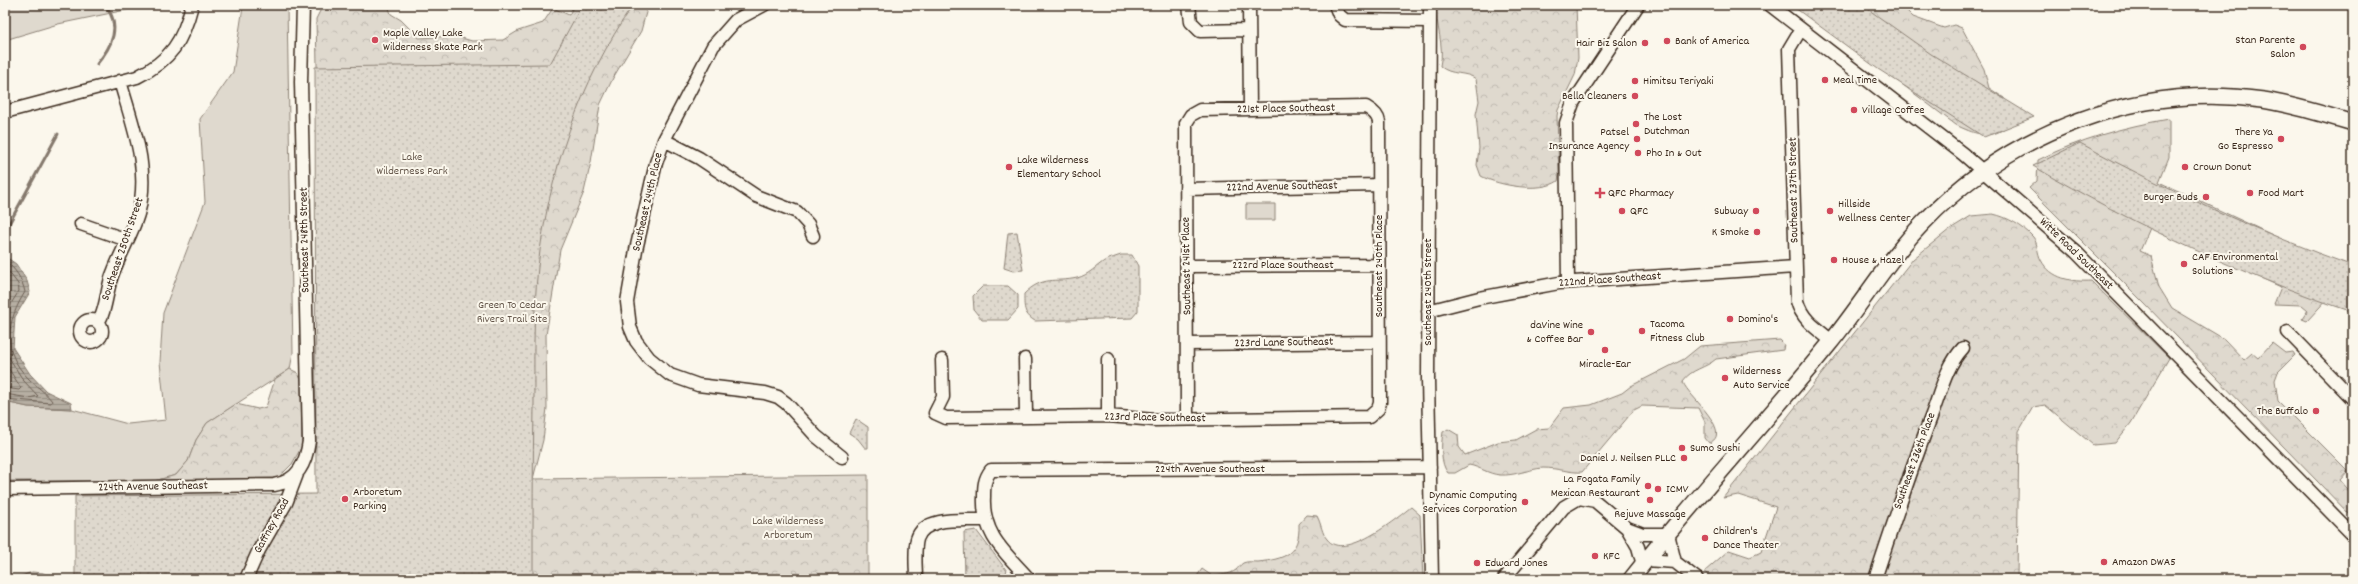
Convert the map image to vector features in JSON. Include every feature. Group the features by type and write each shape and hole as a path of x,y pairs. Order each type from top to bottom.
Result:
{"main road":[{"path":"1631,579 1832,341 1906,241 1946,201 1982,170 2035,139 2063,127 2092,116 2152,102 2205,96 2262,100 2301,108 2353,123"}],"street":[{"path":"5,112 120,81 150,70 171,53 186,27 192,5"},
{"name":"Southeast 248th Street","path":"297,473 306,459 309,441 301,82 303,5"},
{"name":"Southeast 244th Place","path":"764,5 736,20 713,46 664,140 656,163 627,302 630,327 636,341 649,358 670,375 682,381 698,385 765,393 778,397 786,403 816,436 842,457"},
{"path":"1189,5 1189,15 1194,26 1204,31 1249,30"},
{"path":"1249,5 1250,109"},
{"name":"Southeast 240th Street","path":"1430,5 1428,311 1432,579"},
{"path":"1568,282 1566,123 1573,103 1638,5"},
{"name":"Witte Road Southeast","path":"1770,5 1982,170 2076,252 2353,535"},
{"path":"1337,10 1345,20 1353,21 1430,21"},
{"name":"Southeast 237th Street","path":"1801,29 1789,49 1795,268 1799,309 1809,323 1832,341"},
{"name":"Southeast 250th Street","path":"98,322 102,312 106,290 126,240 138,215 143,192 144,175 140,154 120,81"},
{"name":"221st Place Southeast","path":"1191,115 1200,110 1366,107 1378,117"},
{"name":"Southeast 241st Place","path":"1187,419 1188,344 1186,123 1191,115"},
{"name":"Southeast 240th Place","path":"1374,413 1380,403 1378,117"},
{"path":"664,140 699,158 756,196 797,212 808,224 813,236"},
{"name":"222nd Avenue Southeast","path":"1186,189 1379,185"},
{"path":"81,224 126,240"},
{"name":"222rd Place Southeast","path":"1187,266 1380,264"},
{"name":"222nd Place Southeast","path":"1428,311 1479,298 1568,282 1795,268"},
{"path":"2288,332 2353,400"},
{"name":"223rd Lane Southeast","path":"1188,344 1379,342"},
{"name":"Southeast 236th Place","path":"1875,579 1904,488 1947,374 1956,355 1963,348"},
{"path":"1108,359 1108,416"},
{"name":"223rd Place Southeast","path":"942,360 943,397 935,413 956,419 1026,416 1108,416 1155,420 1364,418 1374,413"},
{"path":"1025,360 1026,416"},
{"name":"224th Avenue Southeast","path":"984,520 985,481 991,470 1430,467"},
{"name":"224th Avenue Southeast","path":"5,489 274,486 287,482 297,473"},
{"name":"Gaffney Road","path":"246,579 259,550 286,503 297,473"},
{"path":"1504,579 1564,507 1576,499 1591,499 1627,528 1635,540 1644,563 1675,562"},
{"path":"916,579 917,539 923,529 941,522 984,520 994,539 1029,579"},
{"path":"1627,528 1643,534 1668,534 1675,562 1697,579"}],"green space":[{"path":"5,5 150,5 58,24 5,40"},
{"path":"323,5 376,5 377,8 389,8 391,14 401,20 419,38 455,36 472,41 503,40 518,31 543,23 553,8 569,15 574,5 648,5 641,31 613,78 600,105 591,162 584,192 560,250 546,335 547,408 543,440 533,479 868,475 868,579 406,579 326,478 316,19"},
{"name":"Lake Wilderness Park","path":"582,5 633,5 597,65 582,97 558,164 543,232 536,284 533,579 75,579 75,496 316,494 315,67 550,64"},
{"path":"1437,5 1576,5 1578,58 1575,75 1558,110 1557,116 1558,181 1551,185 1541,187 1520,187 1498,183 1481,176 1477,165 1479,148 1476,114 1479,101 1476,79 1468,75 1449,71 1440,66 1441,43 1437,20"},
{"path":"1791,5 1862,5 1931,54 2034,117 1984,137 1878,69"},
{"path":"1797,5 1905,5 1905,9 1913,17 1944,28 1954,25 1962,28 1984,69 1989,88 2004,98 2008,109 2005,128 1993,134 1981,134 1968,131 1956,125"},
{"path":"287,6 293,353 290,369 207,423 196,440 188,461 176,475 154,481 5,481 5,402 28,407 72,409 128,424 166,420 160,362 163,313 205,202 200,119 233,72 243,7"},
{"path":"2169,119 2169,157 2159,182 2296,246 2329,297 2307,321 2302,319 2308,310 2302,305 2274,304 2281,287 2150,228 2140,251 2151,256 2159,287 2172,308 2224,339 2244,360 2252,353 2258,358 2272,343 2285,353 2293,352 2295,355 2278,372 2275,380 2278,401 2348,471 2340,480 2353,495 2353,518 2143,302 2029,188 2037,181 2038,160 2086,140 2135,126"},
{"path":"2080,143 2146,178 2214,210 2248,225 2353,266 2353,312 2270,282 2189,247 2071,188 2033,166"},
{"path":"1246,204 1275,204 1275,220 1246,220"},
{"path":"1993,214 2014,222 2035,239 2041,260 2050,271 2069,280 2091,281 2169,358 2131,423 2115,443 2093,445 2045,405 2033,407 2019,431 2017,579 1716,579 1704,572 1729,550 1750,557 1761,552 1776,507 1738,495 1723,498 1913,259 1950,229 1971,216"},
{"path":"1017,232 1023,270 1013,271 1004,268 1008,233"},
{"path":"1121,255 1132,255 1138,266 1138,311 1132,318 1035,321 1026,313 1024,306 1024,294 1037,284 1081,277 1106,260"},
{"path":"983,286 1008,286 1018,295 1018,309 1008,320 982,320 974,310 973,296"},
{"path":"1780,340 1784,344 1783,350 1716,359 1708,365 1694,371 1683,381 1691,394 1713,421 1716,430 1716,438 1709,443 1705,438 1705,422 1698,408 1642,406 1634,410 1582,472 1543,468 1500,475 1469,465 1455,473 1448,473 1445,469 1442,459 1442,437 1443,432 1448,429 1458,435 1459,447 1465,455 1498,442 1516,440 1536,429 1549,428 1564,408 1591,405 1622,393 1631,386 1684,359 1700,346"},
{"path":"290,369 298,373 301,380 302,446 292,464 278,478 154,481 176,475 188,461 196,440 207,423 236,404 258,409 266,407 275,379"},
{"path":"856,419 868,427 868,448 865,448 858,439 849,433"},
{"path":"1411,507 1420,515 1423,579 1195,579 1202,569 1212,576 1221,575 1233,572 1245,562 1268,561 1283,557 1294,548 1299,534 1299,524 1307,515 1317,516 1327,539 1335,545 1345,545 1357,542 1370,536"},
{"path":"976,530 1007,571 999,579 965,579 964,532"},
{"path":"32,572 43,573 53,579 14,579"}],"water":[{"path":"6,257 16,264 27,281 30,292 15,317 13,348 30,374 46,391 71,403 72,409 28,407 5,402"}],"waterway":[{"path":"97,64 107,50 113,36 113,21 105,5"},
{"path":"5,231 58,134"}],"place":[{"name":"Maple Valley Lake Wilderness Skate Park","path":"375,40"},
{"name":"Bank of America","path":"1667,41"},
{"name":"Hair Biz Salon","path":"1645,43"},
{"name":"Stan Parente Salon","path":"2303,47"},
{"name":"Meal Time","path":"1825,80"},
{"name":"Himitsu Teriyaki","path":"1635,81"},
{"name":"Bella Cleaners","path":"1635,96"},
{"name":"Village Coffee","path":"1854,110"},
{"name":"The Lost Dutchman","path":"1636,124"},
{"name":"Patsel Insurance Agency","path":"1637,139"},
{"name":"There Ya Go Espresso","path":"2281,139"},
{"name":"Pho In & Out","path":"1638,153"},
{"name":"Lake Wilderness Elementary School","path":"1009,167"},
{"name":"Crown Donut","path":"2185,167"},
{"name":"QFC Pharmacy","path":"1600,193"},
{"name":"Food Mart","path":"2250,193"},
{"name":"Burger Buds","path":"2206,197"},
{"name":"QFC","path":"1622,211"},
{"name":"Subway","path":"1756,211"},
{"name":"Hillside Wellness Center","path":"1830,211"},
{"name":"K Smoke","path":"1757,232"},
{"name":"House & Hazel","path":"1834,260"},
{"name":"CAF Environmental Solutions","path":"2184,264"},
{"name":"Domino's","path":"1730,319"},
{"name":"Tacoma Fitness Club","path":"1642,331"},
{"name":"daVine Wine & Coffee Bar","path":"1591,332"},
{"name":"Miracle-Ear","path":"1605,350"},
{"name":"Wilderness Auto Service","path":"1725,378"},
{"name":"The Buffalo","path":"2316,411"},
{"name":"Sumo Sushi","path":"1682,448"},
{"name":"Daniel J. Neilsen PLLC","path":"1684,458"},
{"name":"La Fogata Family Mexican Restaurant","path":"1648,486"},
{"name":"ICMV","path":"1658,489"},
{"name":"Arboretum Parking","path":"345,499"},
{"name":"Rejuve Massage","path":"1650,500"},
{"name":"Dynamic Computing Services Corporation","path":"1525,502"},
{"name":"Children's Dance Theater","path":"1705,538"},
{"name":"KFC","path":"1595,556"},
{"name":"Amazon DWA5","path":"2104,562"},
{"name":"Edward Jones","path":"1477,563"}],"park label":[{"name":"Green To Cedar Rivers Trail Site","path":"512,312"},
{"name":"Lake Wilderness Arboretum","path":"788,528"}]}
